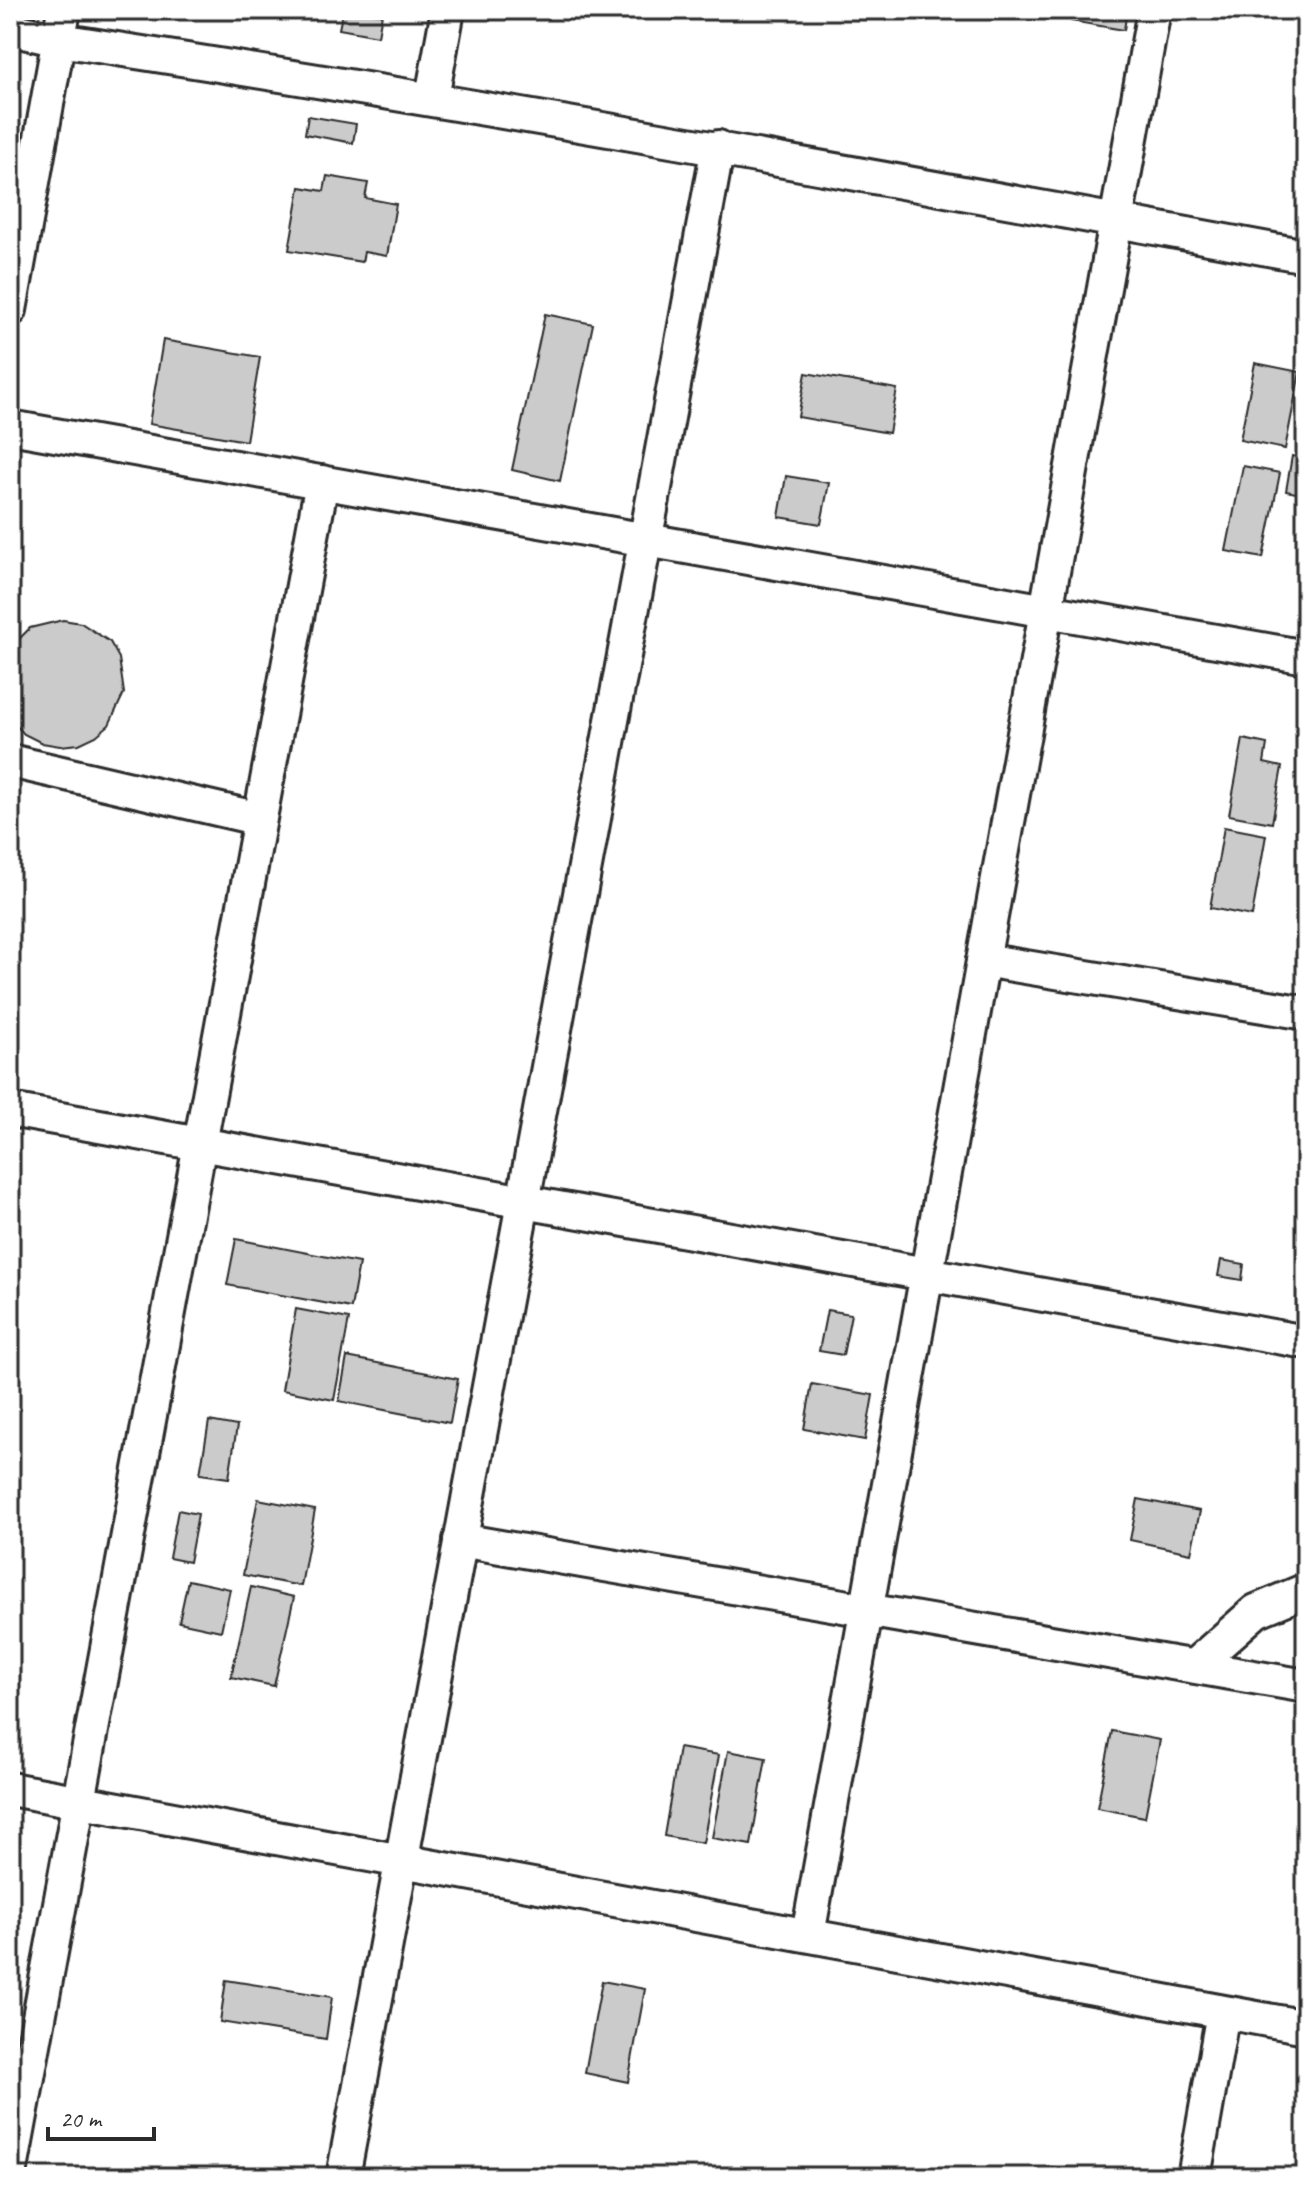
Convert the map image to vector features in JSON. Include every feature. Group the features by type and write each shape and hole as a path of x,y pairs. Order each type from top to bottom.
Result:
{"street":[{"path":"432,97 448,10"},
{"path":"808,1935 1154,10"},
{"path":"10,310 61,25"},
{"path":"10,29 61,25 432,97 1306,256"},
{"path":"343,2177 718,147"},
{"path":"10,427 1306,657"},
{"path":"10,2175 322,482"},
{"path":"10,761 260,819"},
{"path":"983,960 1306,1013"},
{"path":"10,1110 1306,1342"},
{"path":"460,1540 1306,1686"},
{"path":"1194,1666 1256,1611 1306,1590"},
{"path":"10,1789 1306,2027"},
{"path":"1194,2177 1223,2012"}],"building":[{"path":"248,10 284,10 283,19 248,13"},
{"path":"343,10 382,14 378,36 339,29"},
{"path":"1072,10 1127,10 1124,30 1071,21"},
{"path":"308,116 356,124 353,143 305,134"},
{"path":"327,176 368,183 365,198 396,204 387,256 364,252 362,262 289,250 300,187 324,191"},
{"path":"545,314 593,324 560,481 512,470"},
{"path":"163,340 260,357 246,441 149,424"},
{"path":"1255,363 1300,372 1285,449 1240,440"},
{"path":"806,373 897,389 889,433 798,417"},
{"path":"1292,456 1306,459 1306,495 1286,491"},
{"path":"1243,466 1280,473 1263,558 1226,551"},
{"path":"786,476 829,483 821,524 779,517"},
{"path":"63,620 81,623 110,642 119,658 124,693 109,725 96,736 79,744 60,746 42,743 24,734 11,720 10,648 30,628"},
{"path":"1243,739 1267,744 1264,763 1282,767 1272,823 1229,815"},
{"path":"1224,827 1266,835 1252,916 1210,908"},
{"path":"236,1239 359,1263 351,1308 227,1285"},
{"path":"1221,1260 1244,1264 1242,1280 1218,1276"},
{"path":"296,1309 349,1319 334,1400 282,1390"},
{"path":"827,1310 851,1314 843,1355 819,1351"},
{"path":"347,1357 458,1379 450,1423 339,1401"},
{"path":"812,1384 873,1395 865,1440 804,1429"},
{"path":"209,1421 237,1426 229,1478 200,1474"},
{"path":"258,1499 315,1510 301,1586 243,1575"},
{"path":"1138,1499 1200,1511 1191,1553 1130,1540"},
{"path":"178,1510 198,1514 189,1562 169,1558"},
{"path":"188,1580 230,1589 221,1631 179,1622"},
{"path":"251,1587 294,1597 274,1686 231,1677"},
{"path":"1112,1731 1160,1740 1145,1817 1097,1808"},
{"path":"679,1748 719,1755 703,1843 664,1836"},
{"path":"728,1751 766,1758 751,1845 712,1838"},
{"path":"226,1980 332,1997 326,2039 220,2022"},
{"path":"602,1981 645,1989 628,2082 585,2073"},
{"path":"1052,2167 1120,2177 1050,2177"}]}
